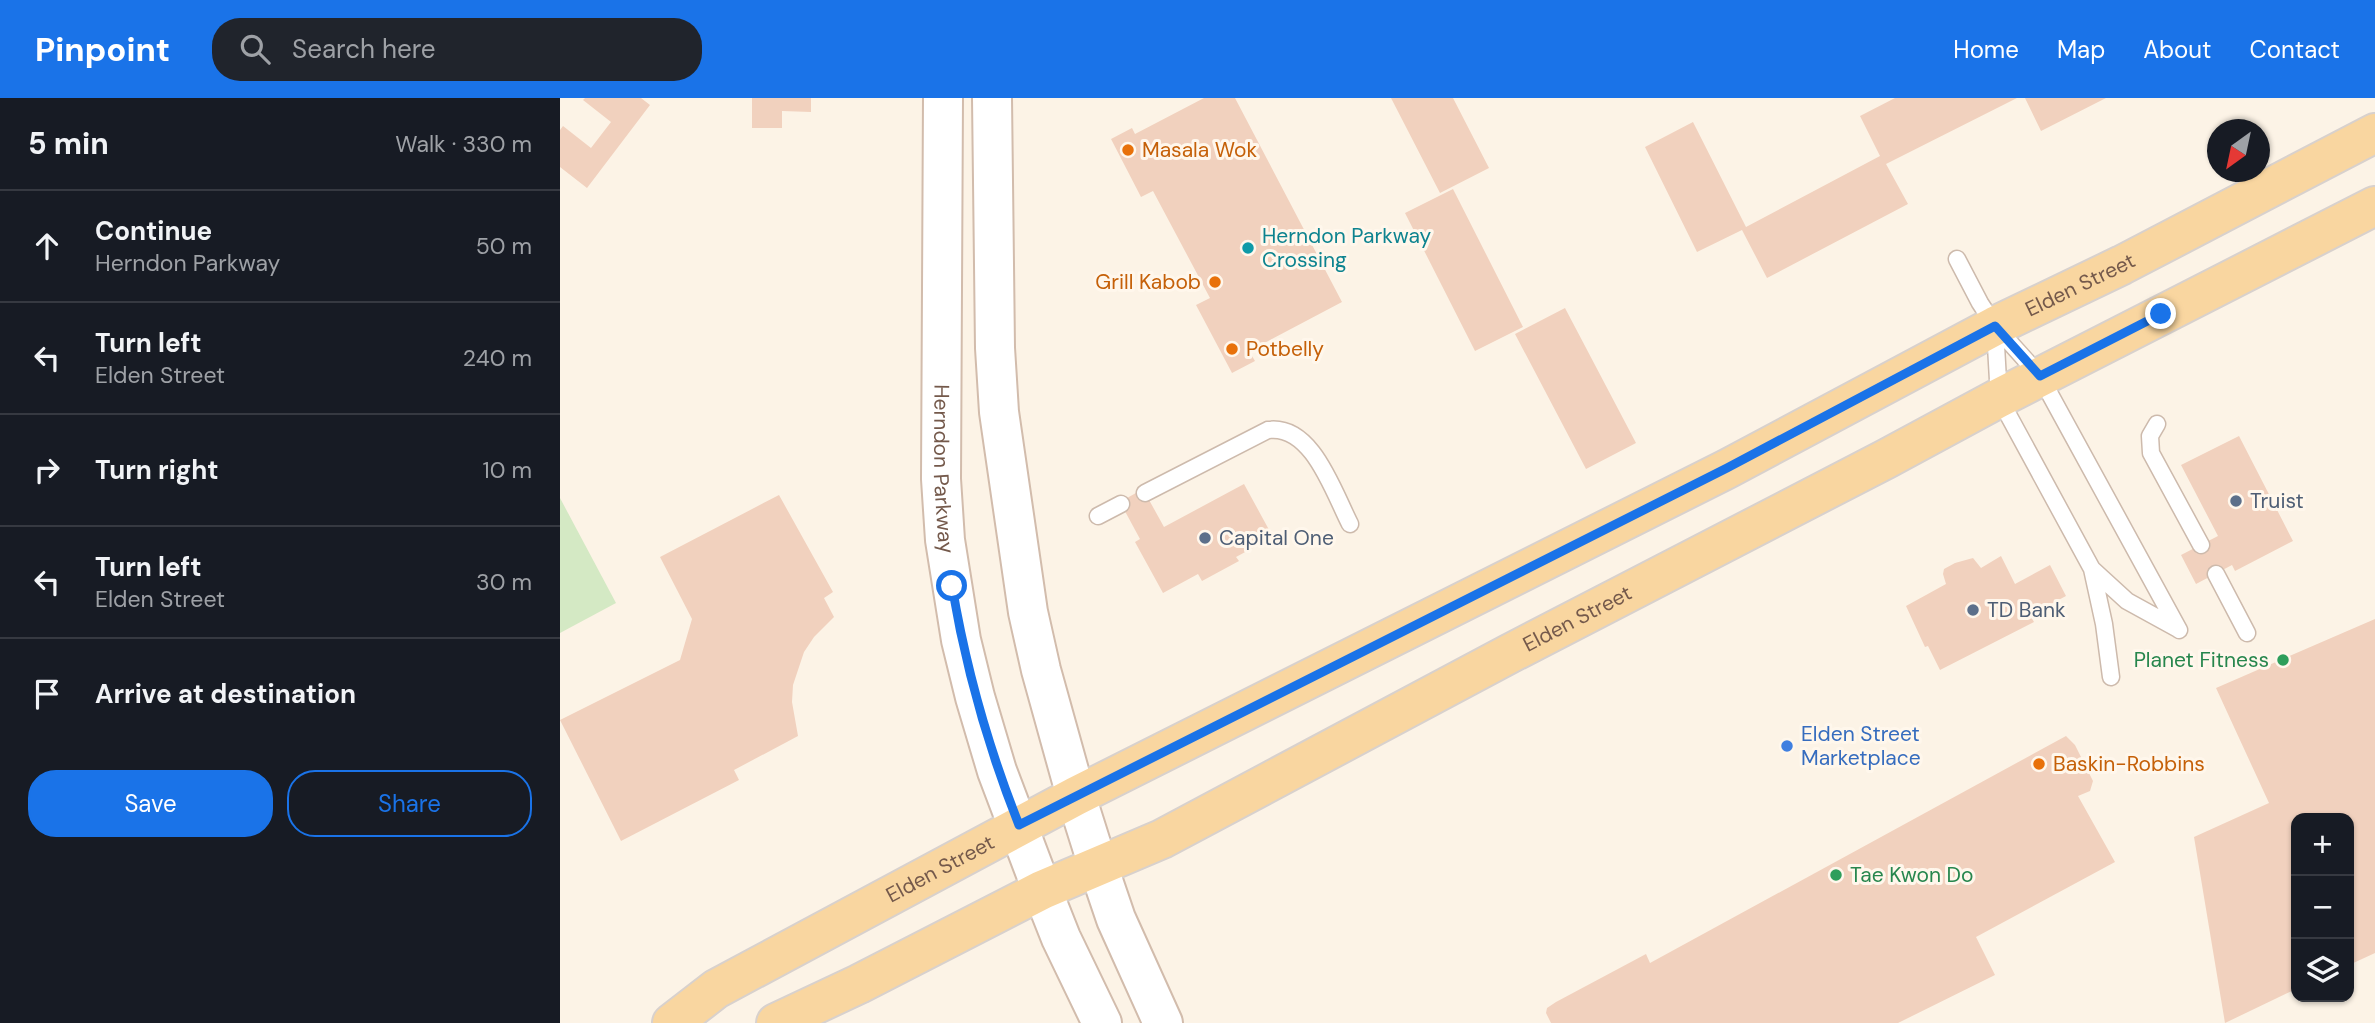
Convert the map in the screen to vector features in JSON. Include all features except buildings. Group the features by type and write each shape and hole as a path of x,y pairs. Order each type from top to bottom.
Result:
{"main road":[{"name":"Herndon Parkway","path":"943,98 941,479 945,540 961,640 997,771 1061,938 1102,1023"},
{"path":"992,98 995,348 999,412 1028,612 1041,670 1098,866 1116,919 1163,1023"},
{"name":"Elden Street","path":"672,1023 716,989 1019,825 1727,468 1995,326 2122,265 2375,133"},
{"name":"Elden Street","path":"776,1023 871,978 1042,890 1162,839 2040,376 2375,206"}],"lane":[{"path":"1957,259 1995,326 2040,376 2179,630 2127,601 2092,569"},
{"path":"1995,326 1998,398 2092,569 2104,624 2111,677"},
{"path":"2157,424 2150,436 2151,453 2201,545"},
{"path":"1145,493 1268,430 1281,428 1304,442 1318,461 1350,524"},
{"path":"1098,516 1121,505"},
{"path":"2216,574 2247,633"}],"green space":[{"path":"560,498 616,603 560,633"}],"place":[{"name":"Masala Wok","path":"1128,150"},
{"name":"Herndon Parkway Crossing","path":"1248,248"},
{"name":"Grill Kabob","path":"1215,282"},
{"name":"Potbelly","path":"1232,349"},
{"name":"Truist","path":"2236,501"},
{"name":"Capital One","path":"1205,538"},
{"name":"TD Bank","path":"1973,610"},
{"name":"Planet Fitness","path":"2283,660"},
{"name":"Elden Street Marketplace","path":"1787,746"},
{"name":"Baskin-Robbins","path":"2039,764"},
{"name":"Tae Kwon Do","path":"1836,875"}],"route":[{"path":"952,586 961,640 975,697 997,771 1019,825 1727,468 1995,326 2040,376 2161,314"}]}
